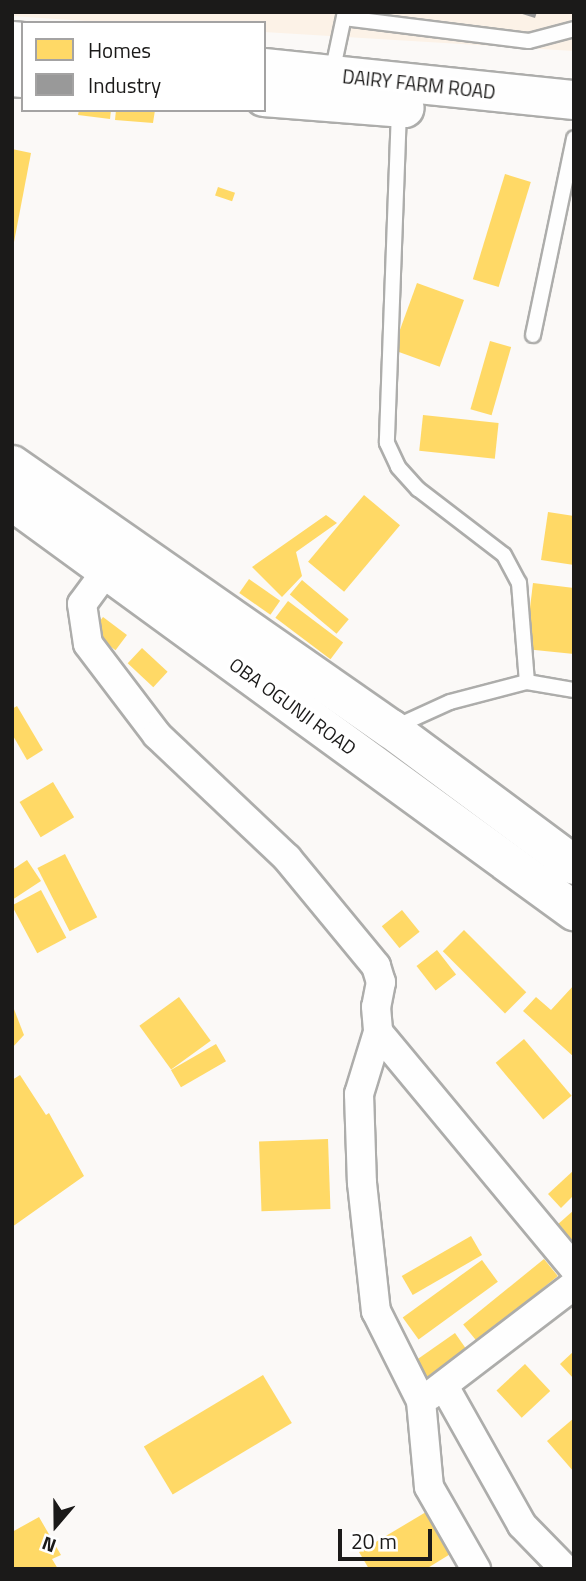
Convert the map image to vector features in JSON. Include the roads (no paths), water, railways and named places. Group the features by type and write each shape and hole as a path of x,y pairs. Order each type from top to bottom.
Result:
{"main road":[{"name":"DAIRY FARM ROAD","path":"266,68 574,100"},
{"name":"DAIRY FARM ROAD","path":"266,97 574,123"},
{"name":"OBA OGUNJI ROAD","path":"12,465 117,558 574,911"},
{"name":"OBA OGUNJI ROAD","path":"12,501 29,522 117,558 391,729 574,865"}],"street":[{"path":"117,558 82,604 88,644 157,735 287,858 376,966 381,982 376,1007 378,1032 359,1094 362,1183 376,1311 522,1525 565,1569"},
{"path":"378,1032 574,1268"},
{"path":"432,1394 574,1285"},
{"path":"432,1394 429,1487 476,1569"}],"lane":[{"path":"331,75 345,15 529,41 574,29"},
{"path":"399,107 387,443 398,467 418,489 504,555 519,583 527,682"},
{"path":"533,335 574,138"},
{"path":"391,729 450,702 527,682 574,690"}]}
